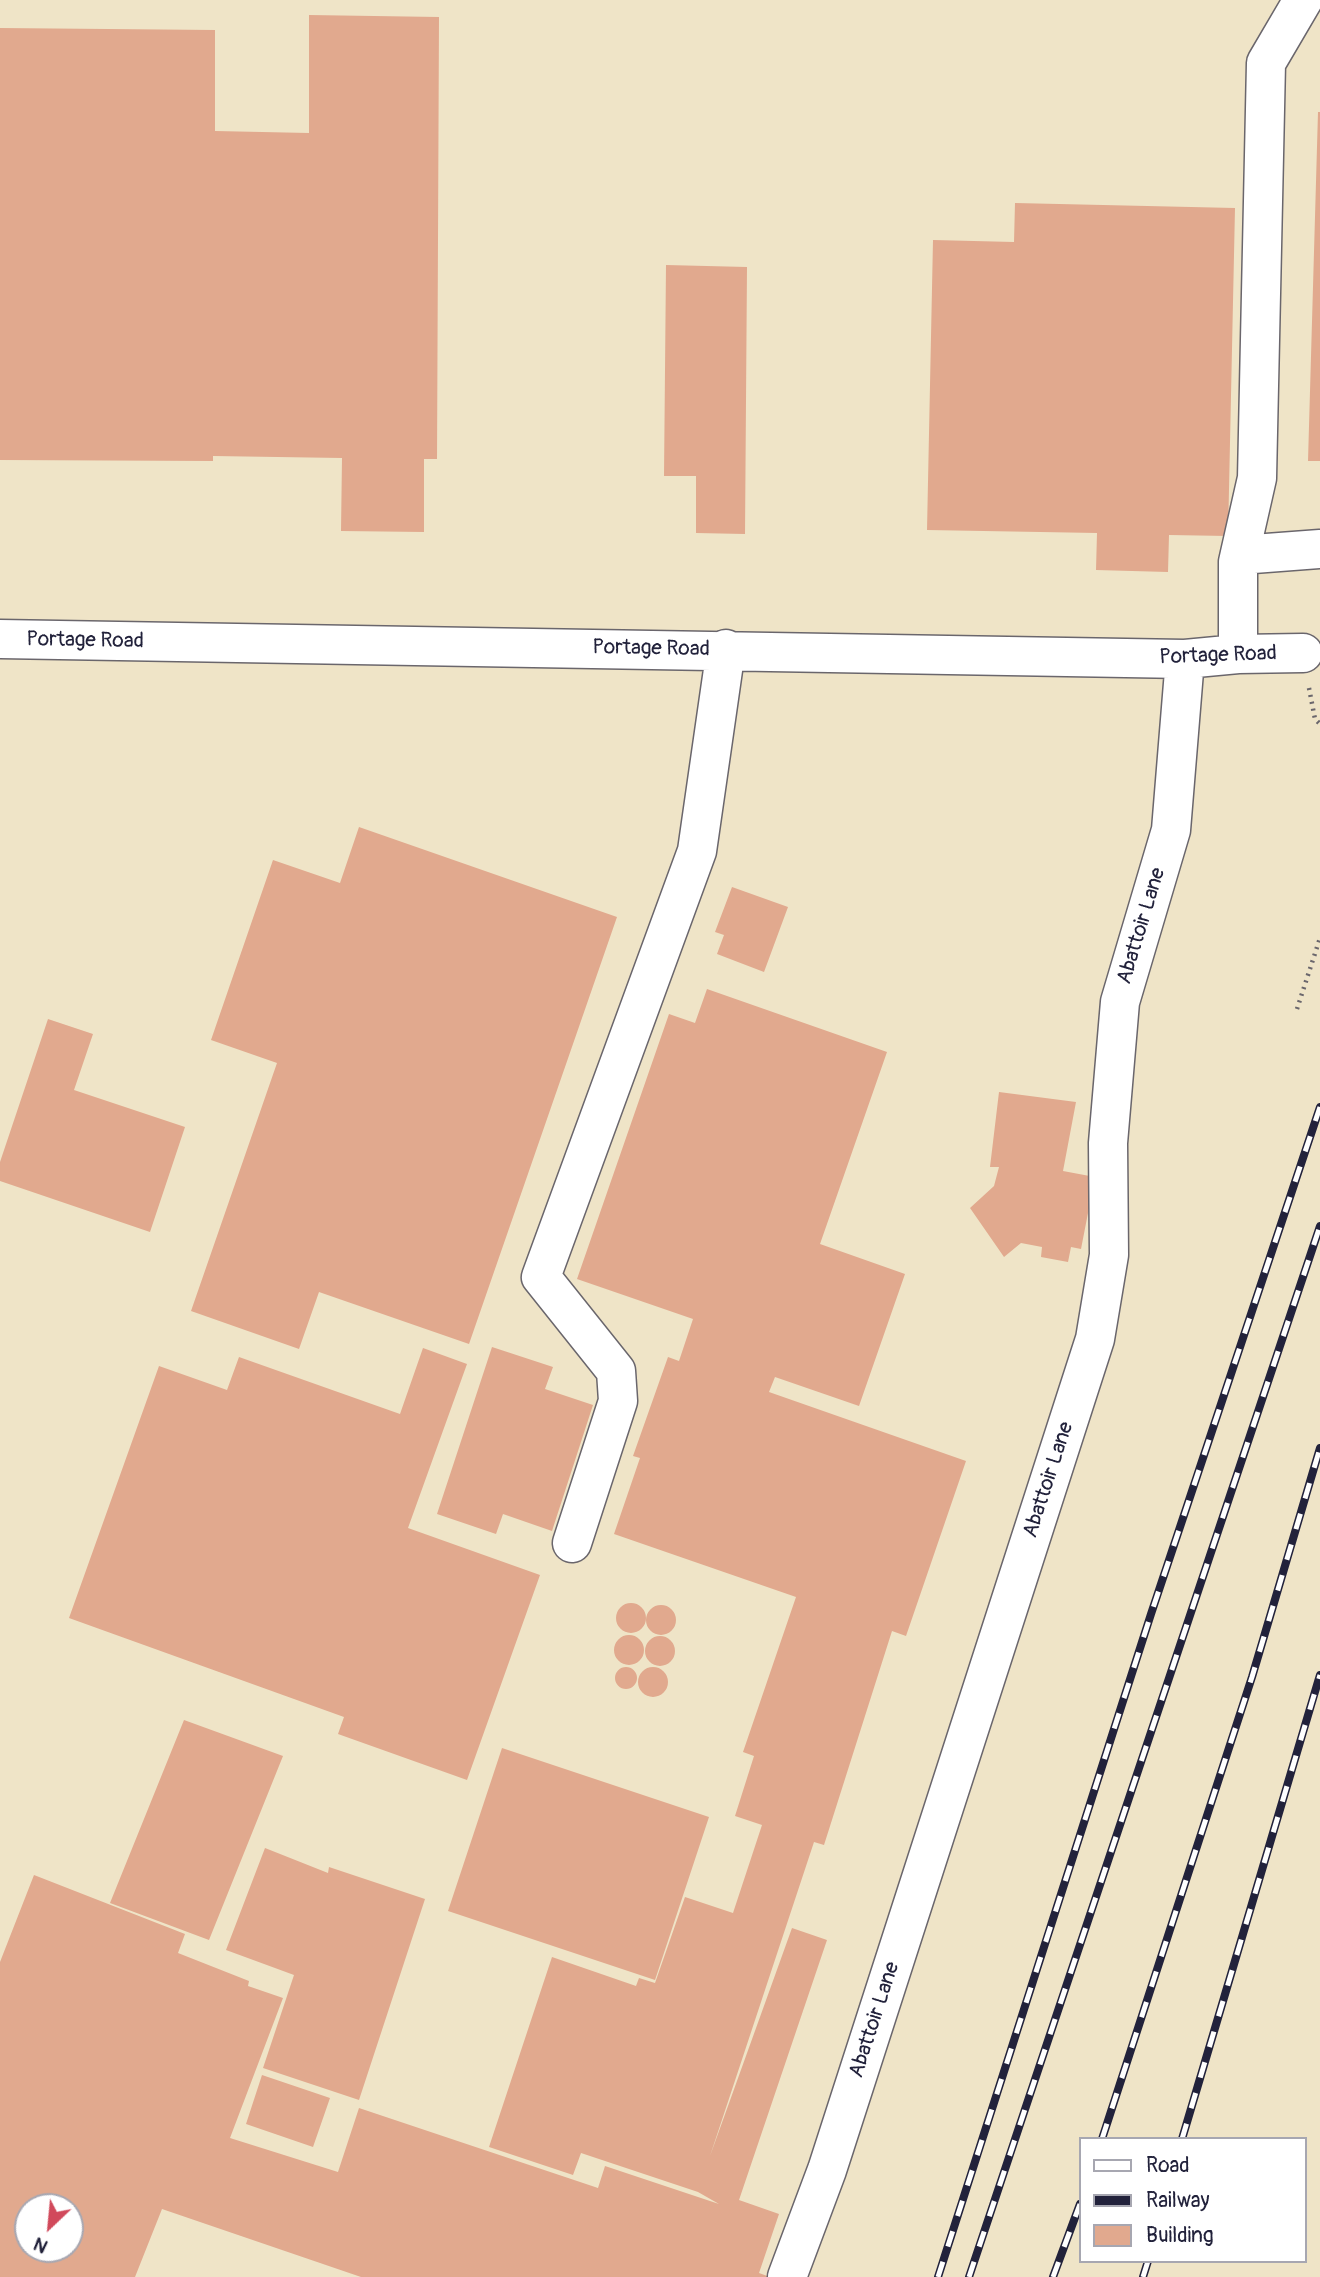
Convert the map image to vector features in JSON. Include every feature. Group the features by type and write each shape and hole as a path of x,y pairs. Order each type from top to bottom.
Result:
{"street":[{"path":"1238,654 1240,555 1257,478 1266,63 1303,0"},
{"path":"1240,555 1320,549"},
{"name":"Portage Road","path":"0,639 726,649 1185,659 1238,654 1303,653"},
{"path":"572,1543 618,1401 616,1371 541,1277 697,851 726,649"},
{"name":"Abattoir Lane","path":"787,2277 827,2170 1096,1339 1109,1255 1108,1143 1120,1002 1171,830 1185,659"}],"path":[{"path":"1297,1009 1320,937"}],"building":[{"path":"309,15 439,17 437,459 424,459 424,532 341,531 342,458 213,456 213,461 0,460 0,28 215,30 215,131 309,133"},
{"path":"1318,112 1320,461 1308,461"},
{"path":"1015,203 1235,208 1228,536 1169,535 1168,572 1096,570 1097,533 927,530 933,240 1014,242"},
{"path":"666,265 747,267 745,534 696,533 696,476 664,476"},
{"path":"359,827 617,917 469,1344 319,1292 299,1349 191,1311 277,1063 211,1040 273,860 340,883"},
{"path":"732,887 788,907 764,972 717,954 724,935 715,932"},
{"path":"707,989 887,1052 820,1244 905,1274 859,1406 775,1377 769,1392 966,1461 906,1636 892,1631 824,1845 814,1842 710,2156 792,1928 827,1940 739,2200 779,2214 759,2273 770,2277 361,2277 162,2209 135,2277 0,2277 0,1962 34,1875 185,1934 178,1953 249,1981 248,1986 283,1998 230,2138 338,2172 359,2108 598,2188 605,2166 719,2204 698,2192 581,2153 573,2175 489,2147 552,1957 636,1986 639,1978 655,1983 685,1897 733,1913 762,1825 735,1816 754,1756 743,1752 796,1597 614,1534 640,1458 633,1456 668,1357 679,1361 693,1319 577,1279 669,1014 695,1023"},
{"path":"48,1019 93,1034 74,1090 185,1127 150,1232 0,1181 0,1162"},
{"path":"999,1092 1076,1102 1063,1171 1095,1177 1081,1249 1071,1247 1068,1262 1041,1257 1042,1247 1021,1243 1004,1257 970,1208 994,1186 999,1167 990,1167"},
{"path":"492,1347 553,1367 545,1389 593,1405 552,1531 503,1514 496,1534 437,1514"},
{"path":"423,1348 467,1364 408,1528 540,1575 467,1780 338,1734 344,1717 69,1618 159,1366 227,1390 239,1357 400,1414"},
{"path":"631,1603 642,1607 646,1618 642,1629 631,1633 620,1629 616,1618 620,1607"},
{"path":"661,1605 672,1609 676,1620 672,1631 661,1635 650,1631 646,1620 650,1609"},
{"path":"629,1635 640,1639 644,1650 640,1661 629,1665 618,1661 614,1650 618,1639"},
{"path":"660,1636 666,1637 674,1645 674,1657 666,1665 660,1666 654,1665 646,1657 645,1651 646,1645 654,1637"},
{"path":"626,1667 634,1670 637,1678 634,1686 626,1689 618,1686 615,1678 618,1670"},
{"path":"653,1667 664,1671 668,1682 664,1693 653,1697 642,1693 638,1682 642,1671"},
{"path":"184,1720 283,1756 209,1940 110,1903"},
{"path":"502,1748 709,1817 655,1980 448,1911"},
{"path":"265,1848 328,1873 329,1867 425,1899 359,2100 263,2068 294,1975 226,1950"},
{"path":"262,2075 330,2098 313,2147 246,2124"}],"railway":[{"path":"938,2277 1151,1614 1320,1107"},
{"path":"969,2277 1320,1226"},
{"path":"1103,2137 1252,1677 1320,1448"},
{"path":"1183,2137 1320,1675"},
{"path":"1053,2277 1078,2209"},
{"path":"1143,2277 1147,2263"}]}
